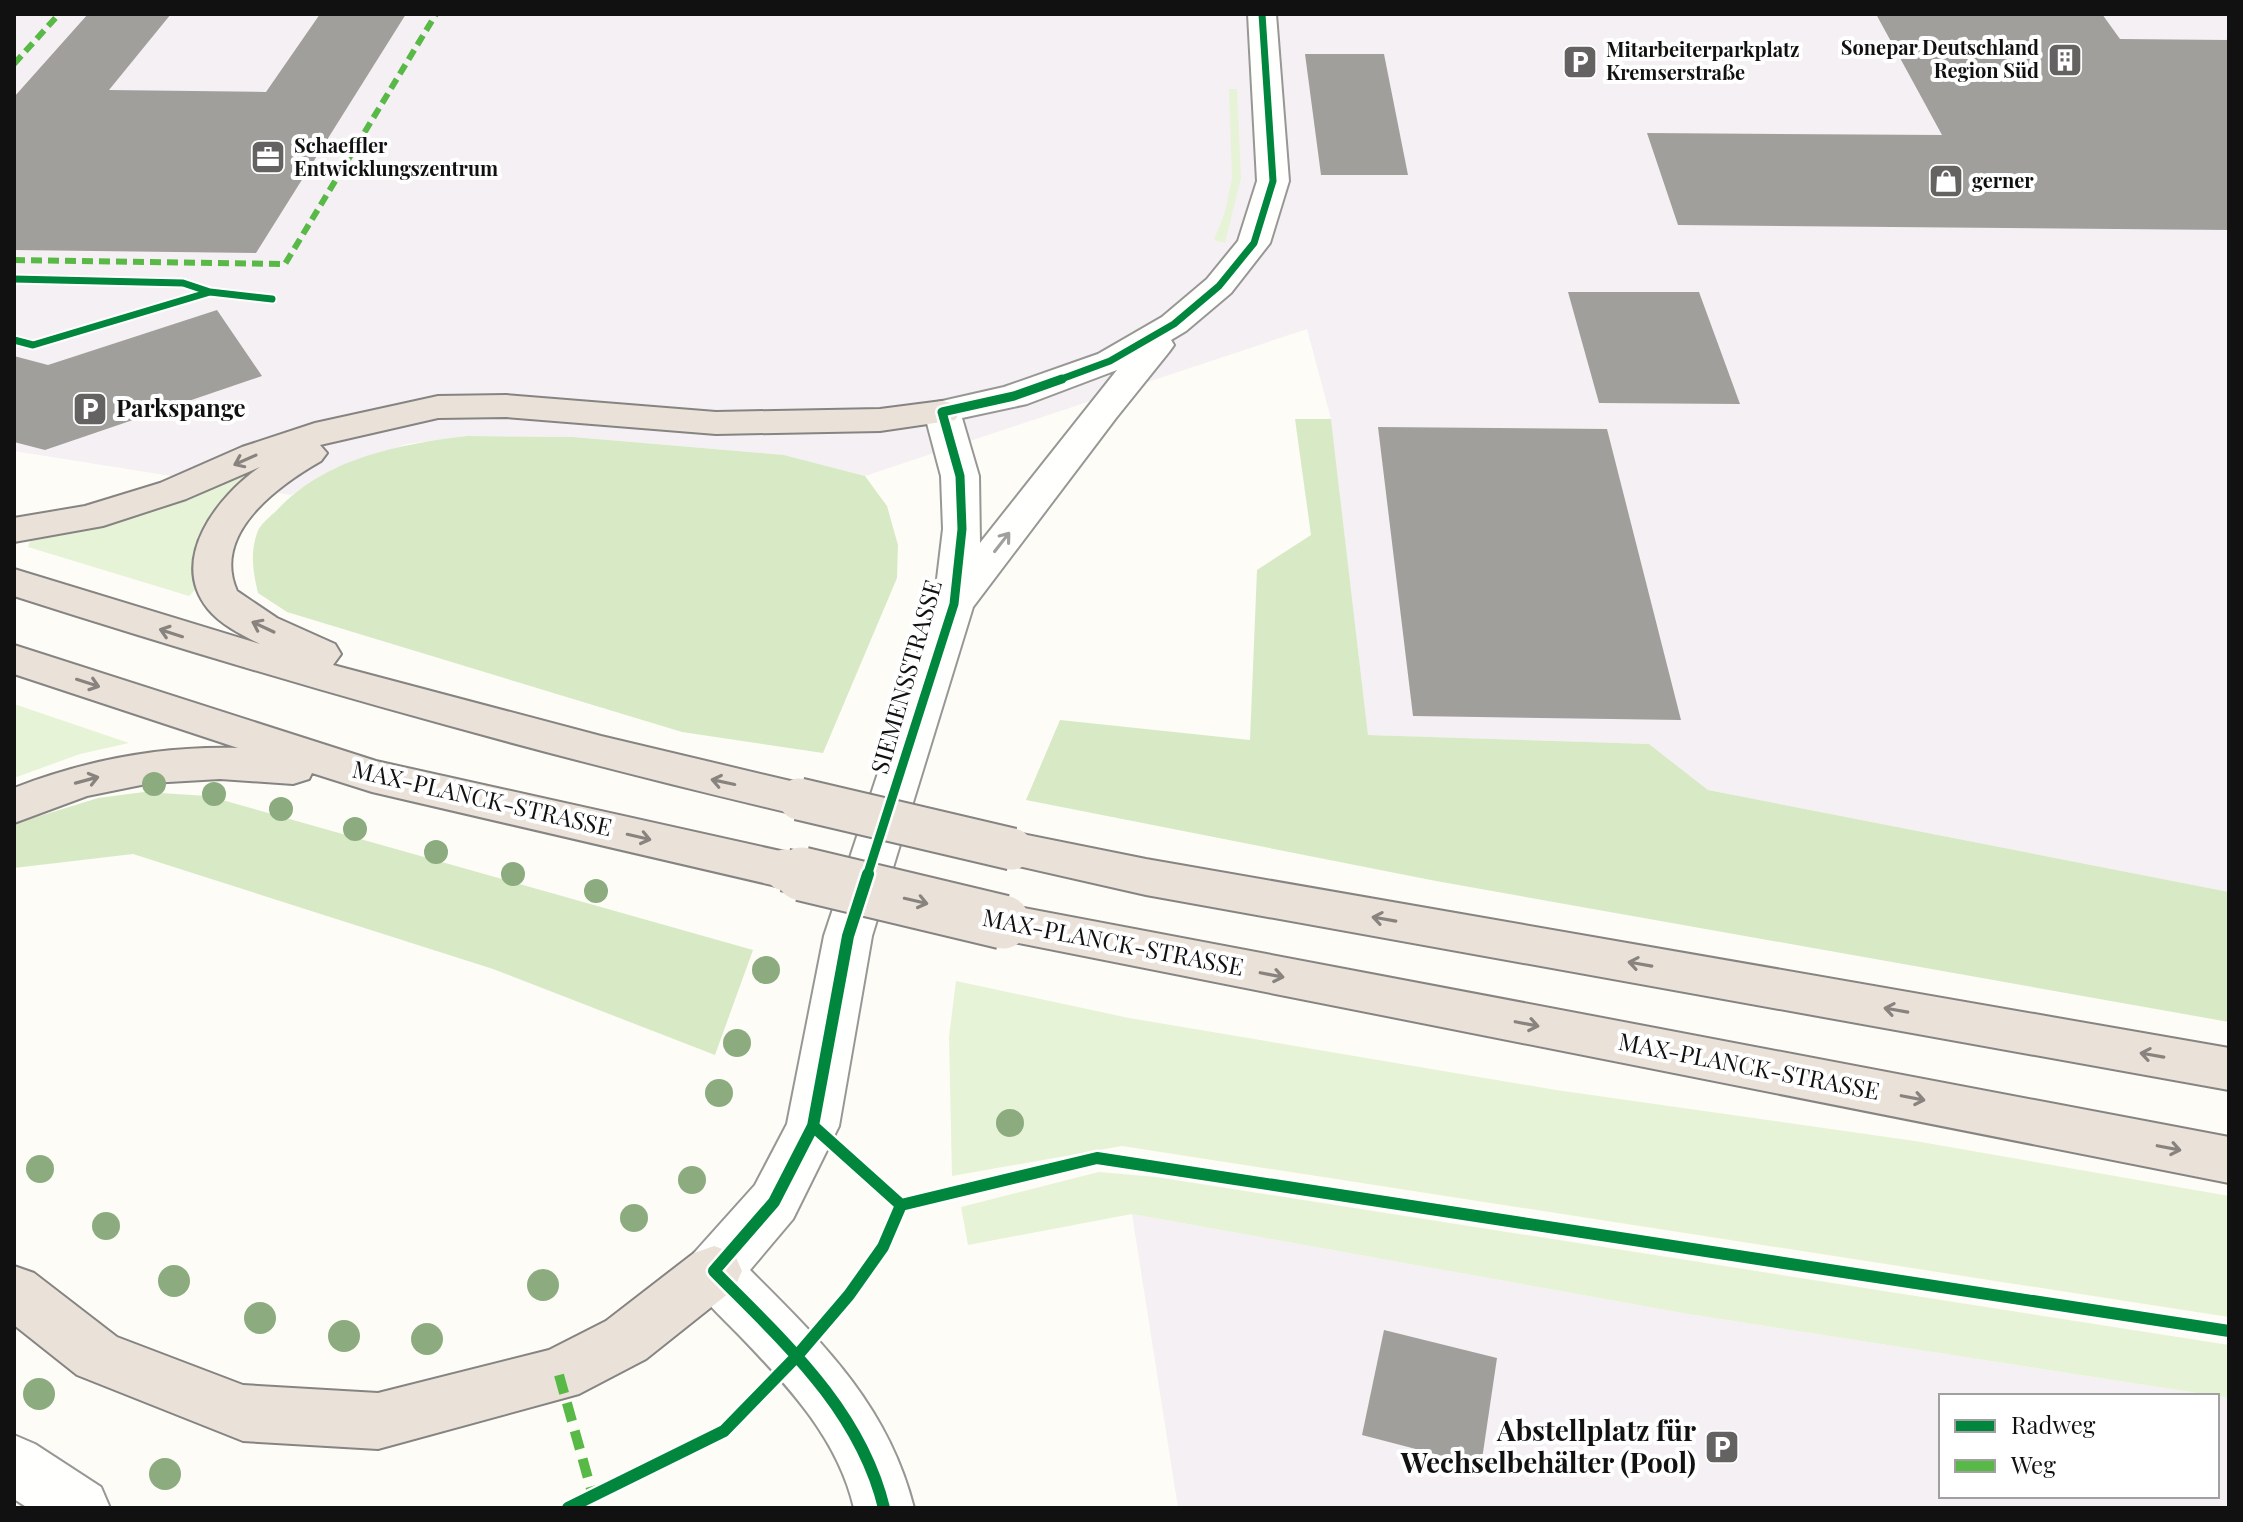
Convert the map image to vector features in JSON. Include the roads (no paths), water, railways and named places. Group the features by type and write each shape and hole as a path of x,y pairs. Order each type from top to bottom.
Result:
{"highway":[{"path":"14,530 89,517 173,491 255,455 315,434 372,419 452,407 506,406 716,423 880,420 942,412"},
{"path":"372,419 289,463 235,507 213,557 216,590 243,618 435,707"},
{"path":"14,582 198,641 435,707 708,778 1012,849 1161,880 2229,1069"},
{"name":"MAX-PLANCK-STRASSE","path":"14,659 372,776 1003,922 2229,1160"},
{"path":"14,806 52,789 131,769 190,762 244,763 372,776"},
{"path":"14,1291 97,1356 243,1413 378,1421 559,1375 626,1340 714,1271"}],"street":[{"path":"942,412 1014,396 1110,361 1174,324 1219,286 1254,243 1273,181 1262,14"},
{"path":"954,604 1103,410 1174,324"},
{"name":"SIEMENSSTRASSE","path":"714,1271 774,1202 813,1126 848,936 954,604 962,529 960,476 942,412"},
{"path":"714,1271 847,1416 882,1491 884,1508"},
{"path":"14,1464 80,1508"}],"place":[{"name":"Sonepar Deutschland Region Süd","path":"2065,60"},
{"name":"Mitarbeiterparkplatz Kremserstraße","path":"1580,62"},
{"name":"Schaeffler Entwicklungszentrum","path":"268,157"},
{"name":"gerner","path":"1946,181"},
{"name":"Parkspange","path":"90,409"},
{"name":"Abstellplatz für Wechselbehälter (Pool)","path":"1722,1447"}]}
